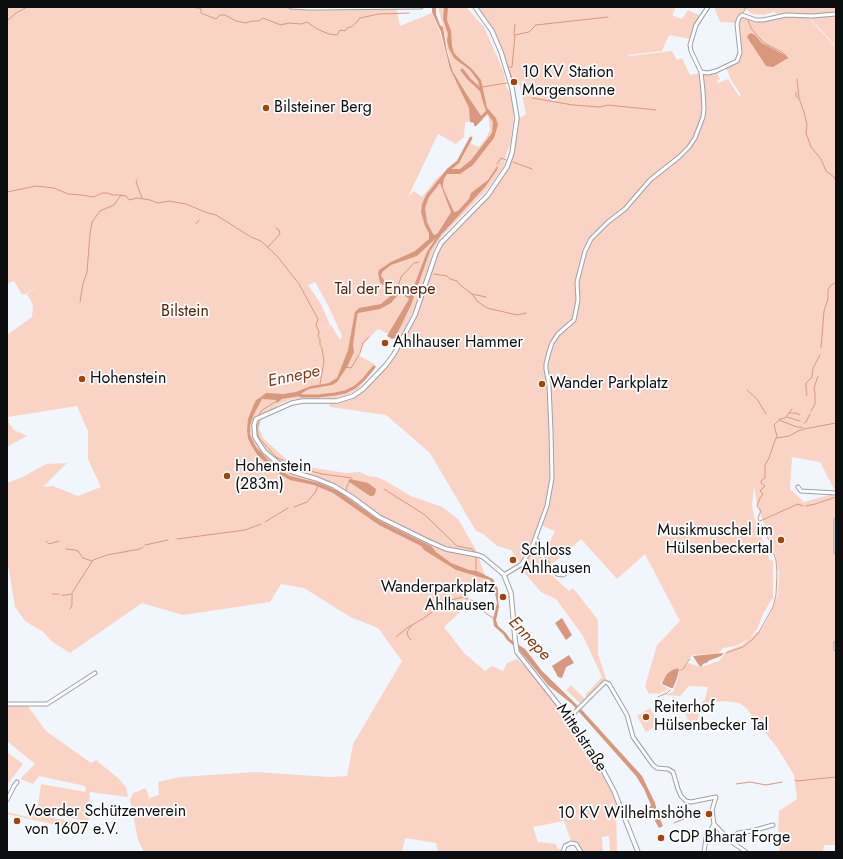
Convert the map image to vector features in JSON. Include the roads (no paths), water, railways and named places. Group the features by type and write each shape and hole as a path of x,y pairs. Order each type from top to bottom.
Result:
{"street":[{"path":"291,7 421,7"},
{"path":"474,7 489,26 496,42 507,73 515,106 517,118 510,161 488,195 441,243 436,253 413,319 390,360 363,389 353,396 344,399 292,403 256,419 254,422 255,437 259,445 276,461 293,472 323,481 345,492 379,517 446,549 476,554 489,562 504,576 522,564 532,547 547,506 552,478 549,385 546,369 548,352 558,334 574,320 578,300 577,282 584,251 591,239 608,222 625,209 650,180 679,157 696,138 704,108 701,72 690,46 696,25 708,7"},
{"path":"701,72 716,72 735,63 738,59 740,53 737,24 742,15 756,20 763,20 786,14 807,16 836,14"},
{"path":"798,487 801,491 836,493"},
{"path":"836,520 836,552"},
{"path":"535,539 538,541 540,552 544,560 557,574 563,575 576,567 585,567"},
{"name":"Mittelstraße","path":"504,576 511,593 516,648 521,657 569,718 606,775 614,791 638,852"},
{"path":"836,642 836,649"},
{"path":"7,704 47,704 95,673"},
{"path":"569,718 605,682 609,684 627,715 633,737 653,765 657,768 668,769 673,772 678,789 683,799 691,802 716,797 712,810 714,824 729,840 746,852"},
{"path":"7,800 17,782"},
{"path":"704,852 706,838 714,824"},
{"path":"729,840 738,833 773,825"},
{"path":"563,852 565,846 571,843 576,844 581,852"}],"waterway":[{"path":"7,21 16,13 27,7"},
{"path":"189,7 199,8 201,9 201,13 216,19 220,15 225,15 236,21 246,23 259,21 263,18 281,25 288,23 301,24 307,22 317,29 329,34 337,35 340,30 345,31 360,18 379,14 409,13"},
{"path":"743,13 746,7"},
{"path":"512,79 508,67 512,67 515,35 529,32 536,25 608,17"},
{"path":"748,20 751,28 761,40 782,52 788,58"},
{"path":"514,35 515,24"},
{"path":"462,70 481,90"},
{"path":"797,79 799,98 807,125 806,133 811,147 821,159 826,171 834,177 836,182"},
{"path":"482,87 507,83"},
{"path":"796,92 796,96 798,98"},
{"path":"532,98 573,105 600,107 608,105 656,110"},
{"path":"482,117 488,111"},
{"path":"447,172 458,162 471,138"},
{"path":"497,164 501,158 506,160"},
{"path":"513,162 532,169"},
{"path":"137,180 136,182 142,198"},
{"name":"Ennepe","path":"7,192 36,186 54,188 68,194 94,197 102,193 107,193 126,196 129,200 137,198 158,203 169,201 186,204 216,215 251,237 261,241 277,256 299,284 318,319 316,325 319,332 318,336 320,339 324,362 320,384"},
{"path":"80,302 87,272 92,222 100,211 114,205 121,195"},
{"path":"196,224 199,220"},
{"path":"268,247 280,234 279,230 276,228"},
{"path":"397,289 401,277 414,263 419,262"},
{"path":"434,274 447,276 450,279 457,281 472,294 477,301 487,308 517,315 526,313"},
{"path":"821,348 824,311 828,299 828,290 830,286 836,282"},
{"path":"472,294 486,297"},
{"path":"346,367 351,368 360,353 363,343 369,337"},
{"path":"806,396 806,383 812,377 813,368 820,355"},
{"name":"Ennepe","path":"299,394 301,396 318,396 345,392 355,387 374,367"},
{"path":"811,411 815,404 814,388 818,376"},
{"path":"747,390 757,399 766,414"},
{"path":"258,417 262,410 277,401"},
{"path":"770,542 758,519 761,511 757,506 763,494 760,491 765,486 761,483 761,481 765,478 765,465 777,436 774,425 780,419 785,418 792,409"},
{"path":"789,413 796,413 800,415"},
{"path":"804,423 810,414"},
{"path":"787,417 800,421"},
{"path":"779,420 804,429 836,423"},
{"path":"259,422 257,429 259,438 276,457 296,467 322,474 352,478"},
{"path":"777,438 789,436 803,430"},
{"path":"346,491 350,481"},
{"path":"294,507 307,502 315,493 318,486"},
{"path":"384,489 425,515 457,546 472,549 475,552"},
{"path":"806,506 836,497"},
{"path":"760,521 798,504 803,506"},
{"path":"265,522 288,508"},
{"path":"177,539 245,530 261,524"},
{"path":"145,545 168,540"},
{"path":"46,541 49,544 59,541"},
{"path":"726,653 743,647 753,639 759,632 773,607 776,595 777,573 776,560 771,546"},
{"path":"70,609 72,605 72,593 93,560 107,555 140,549 143,547"},
{"path":"66,549 78,551 83,558 92,561"},
{"path":"476,555 476,570"},
{"path":"52,594 59,594"},
{"path":"62,595 71,594"},
{"path":"396,637 447,601 463,597 468,599"},
{"path":"471,600 493,618"},
{"path":"411,626 407,632 411,640"},
{"path":"679,671 684,668 690,659"},
{"path":"658,697 670,690"},
{"path":"795,780 836,777"},
{"path":"736,784 750,782 766,785 782,782"},
{"path":"674,823 695,812"}],"place":[{"name":"10 KV Station Morgensonne","path":"514,82"},
{"name":"Bilsteiner Berg","path":"266,108"},
{"name":"Ahlhauser Hammer","path":"385,343"},
{"name":"Hohenstein","path":"82,379"},
{"name":"Wander Parkplatz","path":"542,384"},
{"name":"Hohenstein (283m)","path":"227,476"},
{"name":"Musikmuschel im Hülsenbeckertal","path":"781,540"},
{"name":"Schloss Ahlhausen","path":"513,560"},
{"name":"Wanderparkplatz Ahlhausen","path":"503,597"},
{"name":"Reiterhof Hülsenbecker Tal","path":"646,717"},
{"name":"10 KV Wilhelmshöhe","path":"709,814"},
{"name":"Voerder Schützenverein von 1607 e.V.","path":"17,821"},
{"name":"CDP Bharat Forge","path":"661,838"}],"park label":[{"name":"Tal der Ennepe","path":"385,290"},
{"name":"Bilstein","path":"185,312"}]}
